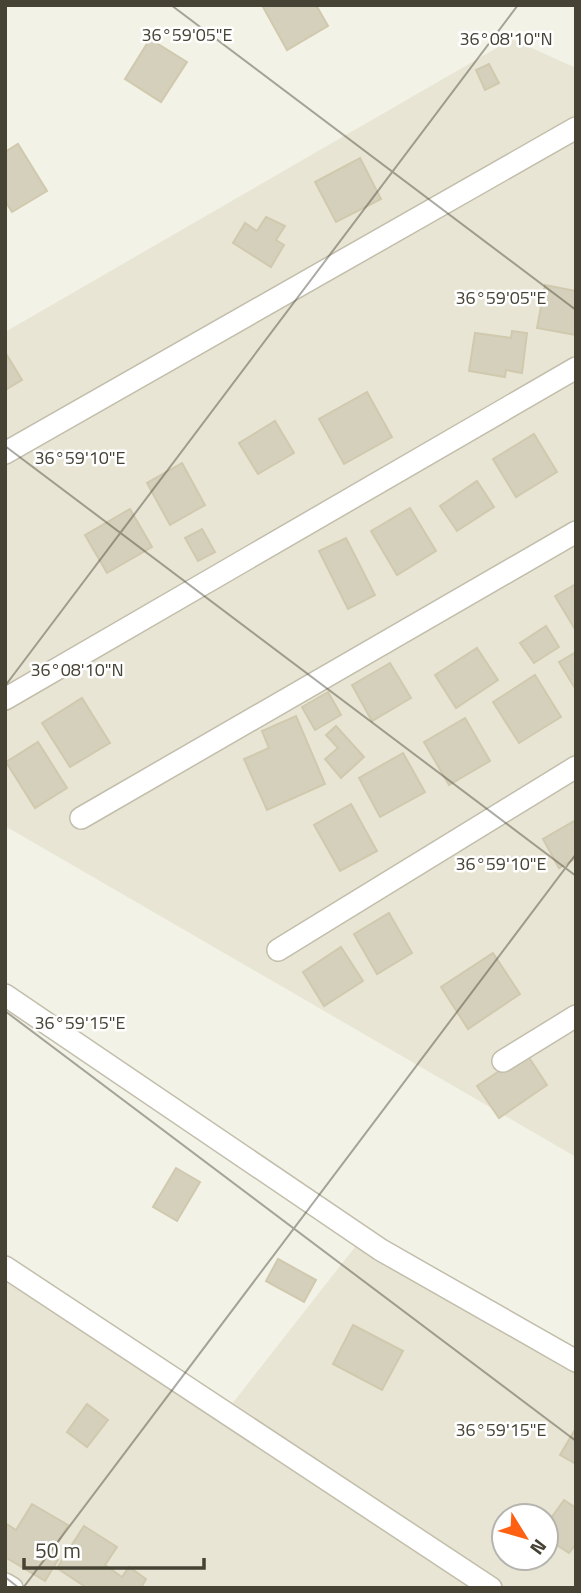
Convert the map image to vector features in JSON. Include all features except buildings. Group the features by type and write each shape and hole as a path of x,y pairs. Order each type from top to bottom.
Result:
{"street":[{"path":"5,453 576,128"},
{"path":"5,699 576,368"},
{"path":"81,818 576,532"},
{"path":"278,950 576,767"},
{"path":"5,995 380,1250 576,1361"},
{"path":"503,1061 576,1016"},
{"path":"5,1267 491,1588"},
{"path":"5,1584 12,1588"}],"shaded area":[{"path":"512,39 576,68 576,1157 5,826 5,332"},
{"path":"362,1238 576,1358 576,1588 5,1588 5,1276 224,1414"}]}
